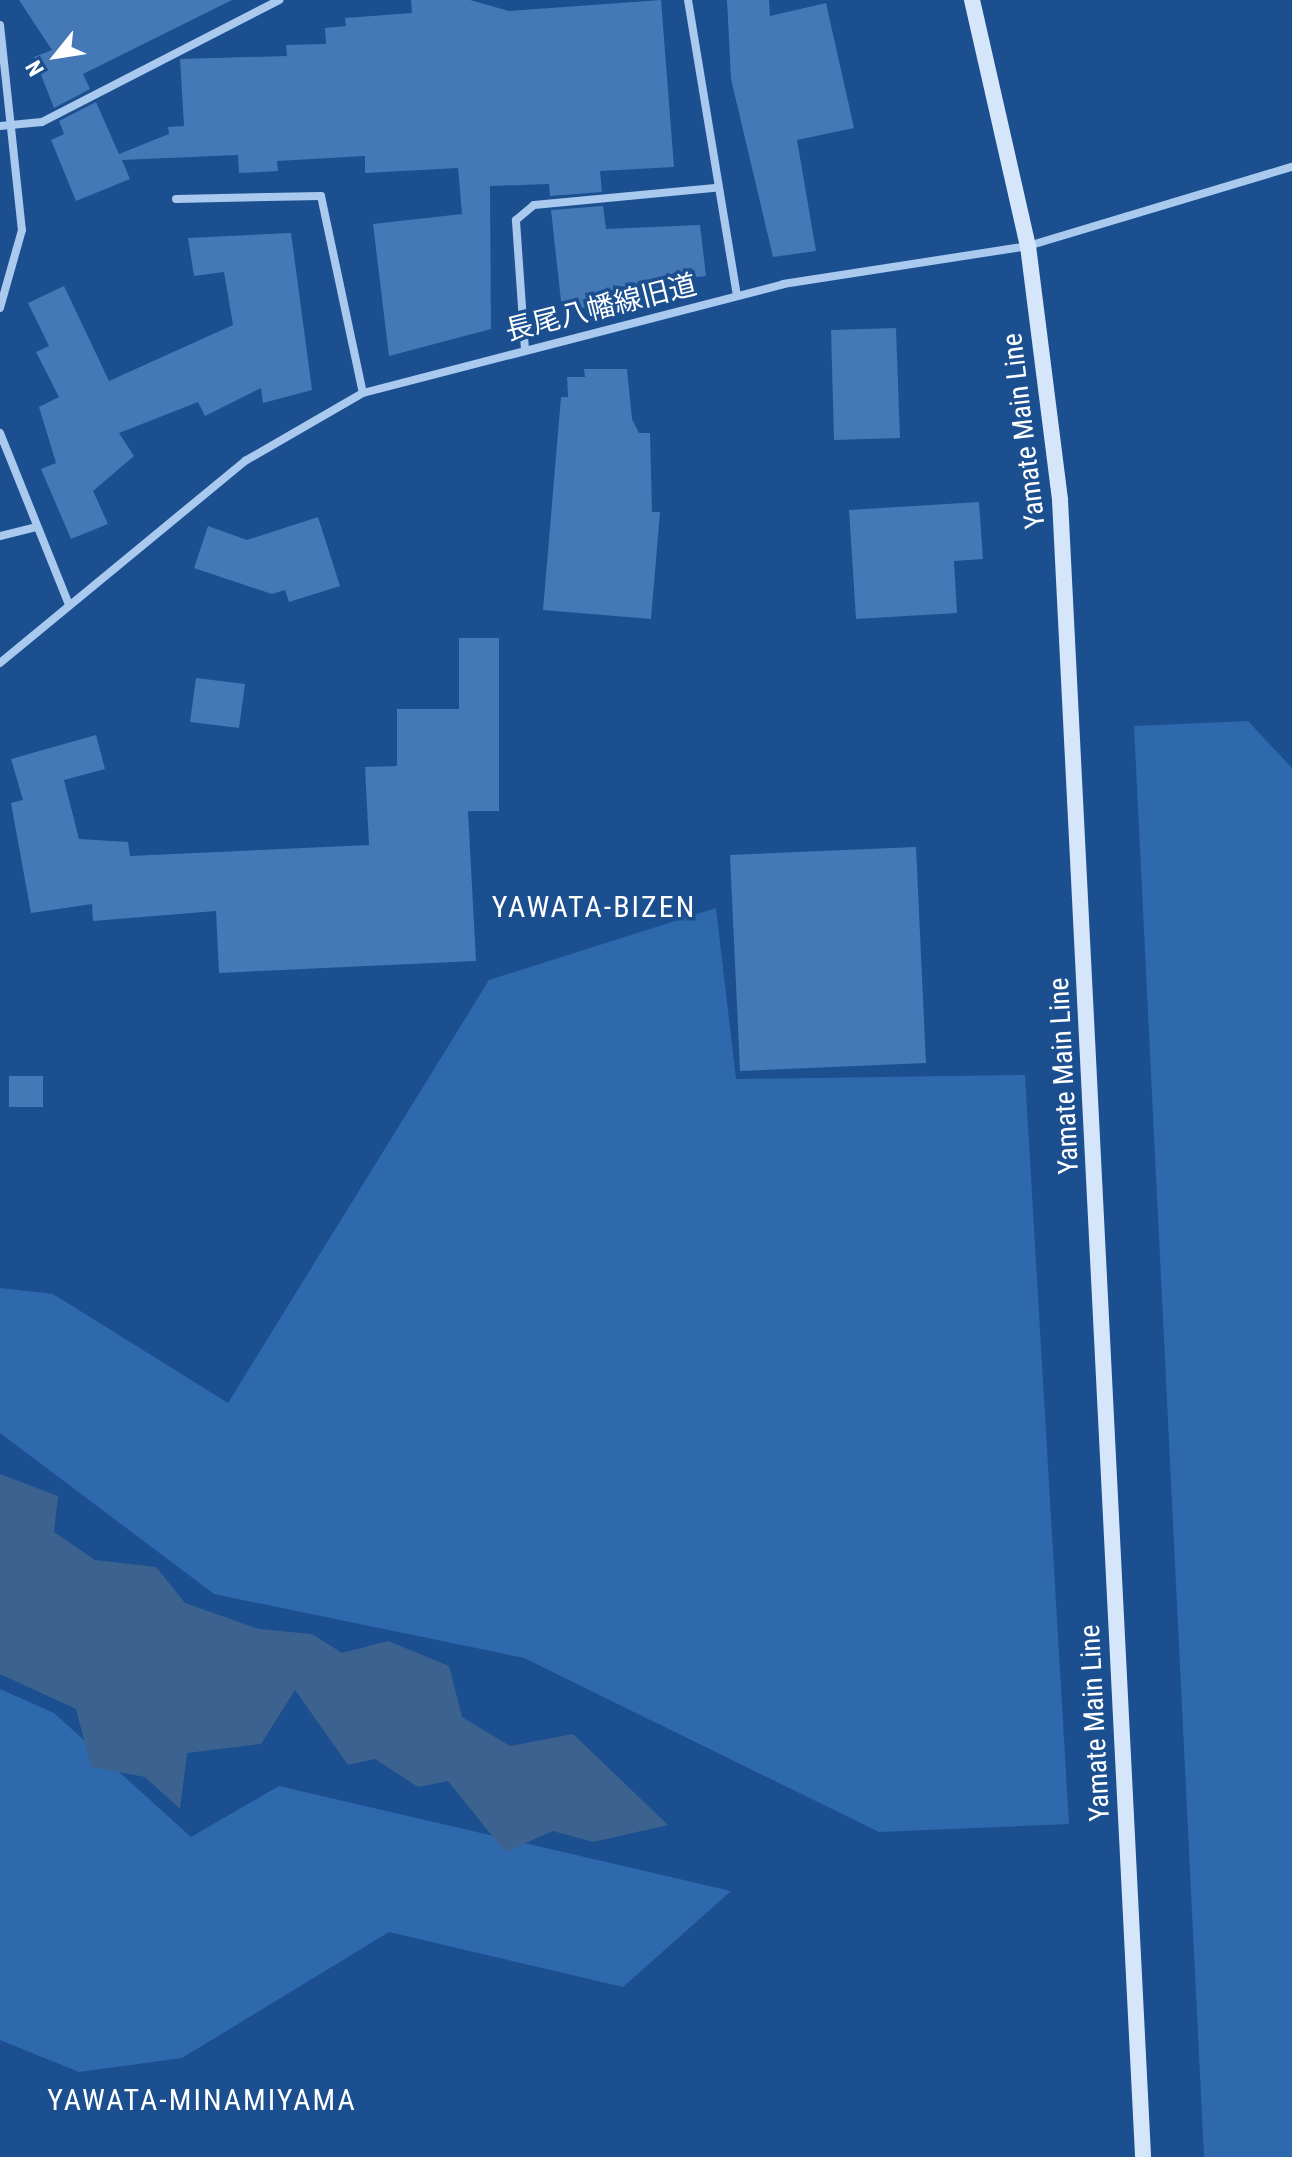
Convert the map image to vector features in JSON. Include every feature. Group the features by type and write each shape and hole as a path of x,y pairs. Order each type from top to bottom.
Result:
{"main road":[{"name":"Yamate Main Line","path":"972,0 1028,246 1060,500 1073,689 1143,2157"}],"street":[{"path":"0,126 42,122 279,0"},
{"path":"688,0 715,188 737,296"},
{"path":"0,25 15,124 22,230 0,308"},
{"name":"長尾八幡線旧道","path":"0,663 245,461 363,393 737,296 1028,246 1292,167"},
{"path":"525,350 516,220 534,205 715,188"},
{"path":"176,199 321,196 363,393"},
{"path":"0,433 35,527 69,605"},
{"path":"0,536 35,527"}],"shaded area":[{"path":"1248,721 1292,768 1292,2157 1204,2157 1134,726"},
{"path":"716,908 736,1079 1025,1075 1069,1824 879,1832 524,1658 214,1594 0,1433 0,1288 53,1294 228,1403 489,980"},
{"path":"0,1474 58,1496 54,1532 95,1560 156,1567 185,1603 259,1629 312,1634 342,1653 388,1641 449,1666 462,1717 510,1746 573,1734 668,1825 593,1842 553,1831 505,1852 448,1781 418,1787 375,1759 348,1765 295,1690 261,1744 187,1753 180,1809 145,1777 91,1767 76,1709 0,1674"},
{"path":"0,1689 54,1713 191,1837 279,1786 731,1891 623,1987 389,1932 182,2058 79,2072 0,2040"}],"building":[{"path":"19,0 232,0 83,74 90,89 54,108 34,57 52,50"},
{"path":"411,0 470,0 509,11 661,0 674,167 600,171 602,192 550,196 549,184 490,186 491,329 389,356 373,224 462,214 458,168 365,173 365,156 277,161 278,171 239,173 238,155 122,160 130,179 76,201 51,140 64,134 59,121 96,102 119,154 169,134 168,127 184,126 180,59 287,56 286,45 326,44 325,28 346,26 345,18 412,13"},
{"path":"727,0 769,0 770,16 826,3 854,128 797,140 816,251 773,257 731,79"},
{"path":"603,206 606,229 700,225 706,276 661,281 661,292 610,295 611,305 562,310 551,210"},
{"path":"291,233 312,390 263,403 261,388 205,416 198,402 119,433 134,456 93,491 108,524 71,539 41,469 56,463 39,407 59,397 36,352 49,346 28,303 64,286 109,381 233,325 224,272 194,276 188,238"},
{"path":"896,328 900,438 834,440 831,330"},
{"path":"584,369 627,369 632,419 639,433 650,433 652,512 660,512 651,619 543,610 561,397 568,397 567,377 585,377"},
{"path":"979,502 983,559 954,561 957,613 856,619 849,510"},
{"path":"318,517 340,586 289,602 285,590 272,594 194,568 208,526 247,540"},
{"path":"459,638 499,638 499,811 468,811 476,961 219,973 216,911 93,921 92,904 31,913 11,803 23,800 11,759 96,735 105,769 64,780 79,839 128,842 130,856 369,845 365,767 397,766 397,709 459,709"},
{"path":"196,678 245,684 239,728 190,722"},
{"path":"916,847 926,1063 740,1071 730,855"},
{"path":"9,1076 43,1076 43,1107 9,1107"}],"district":[{"name":"YAWATA-BIZEN","path":"594,907"},
{"name":"YAWATA-MINAMIYAMA","path":"202,2100"}]}
